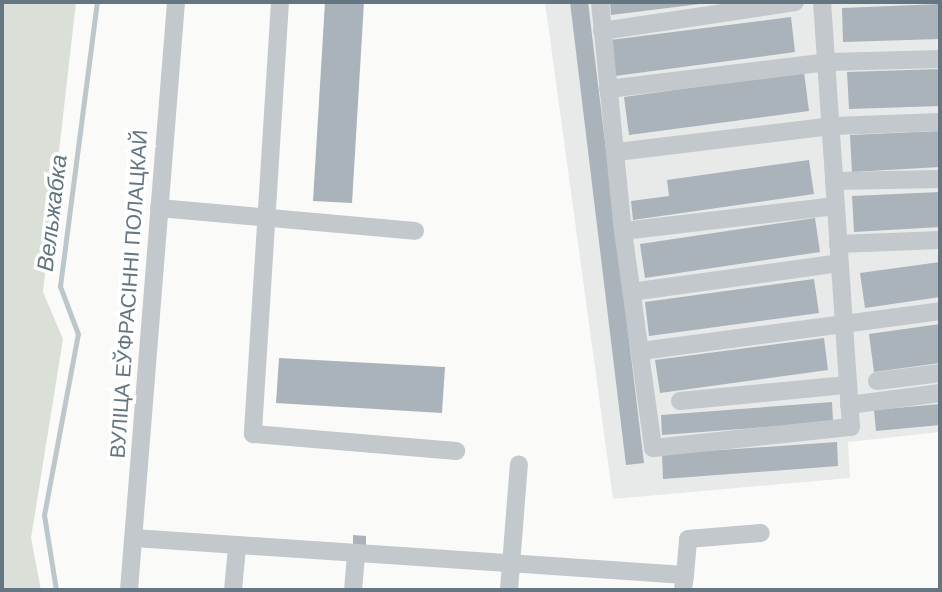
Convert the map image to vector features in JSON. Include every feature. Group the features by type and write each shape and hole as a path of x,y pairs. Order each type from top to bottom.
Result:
{"street":[{"name":"ВУЛІЦА ЕЎФРАСІННІ ПОЛАЦКАЙ","path":"130,590 176,2"},
{"path":"281,2 253,434 456,451"},
{"path":"600,2 623,231 653,448 851,427 834,181 829,62 821,2"},
{"path":"602,31 795,2"},
{"path":"608,89 829,62 940,59"},
{"path":"617,152 833,126 940,122"},
{"path":"834,181 940,179"},
{"path":"623,231 836,206"},
{"path":"159,208 415,231"},
{"path":"838,244 940,240"},
{"path":"631,292 839,263"},
{"path":"641,351 940,312"},
{"path":"877,381 940,373"},
{"path":"680,401 847,385"},
{"path":"849,405 940,393"},
{"path":"509,590 519,464"},
{"path":"134,538 237,548 511,565 684,583 688,539 761,533"},
{"path":"233,590 237,548"},
{"path":"353,590 356,556"}],"shaded area":[{"path":"2,2 76,2 43,292 63,339 31,538 41,590 2,590"},
{"path":"545,2 940,2 940,432 848,442 850,478 613,499"}],"building":[{"path":"325,2 364,2 352,203 313,201"},
{"path":"570,2 588,2 644,463 626,465"},
{"path":"610,2 708,2 708,3 611,15"},
{"path":"940,4 940,39 843,42 842,8"},
{"path":"791,17 795,52 615,76 610,40"},
{"path":"940,69 940,106 849,109 847,72"},
{"path":"804,72 809,111 629,135 624,97"},
{"path":"940,131 940,167 852,172 850,135"},
{"path":"809,160 814,194 633,220 631,201 669,196 667,180"},
{"path":"940,192 940,227 854,232 852,196"},
{"path":"815,218 820,252 645,278 640,244"},
{"path":"940,262 940,297 865,308 860,273"},
{"path":"814,279 819,313 649,336 645,302"},
{"path":"940,324 940,363 874,372 869,334"},
{"path":"824,338 828,370 660,393 655,360"},
{"path":"279,358 445,367 442,413 276,403"},
{"path":"832,402 833,422 662,435 661,415"},
{"path":"940,404 940,425 876,431 874,410"},
{"path":"837,442 838,466 663,479 662,454"},
{"path":"353,535 366,536 366,550 353,550"}],"waterway":[{"name":"Вельжабка","path":"56,590 44,515 78,334 60,286 97,2"}]}
